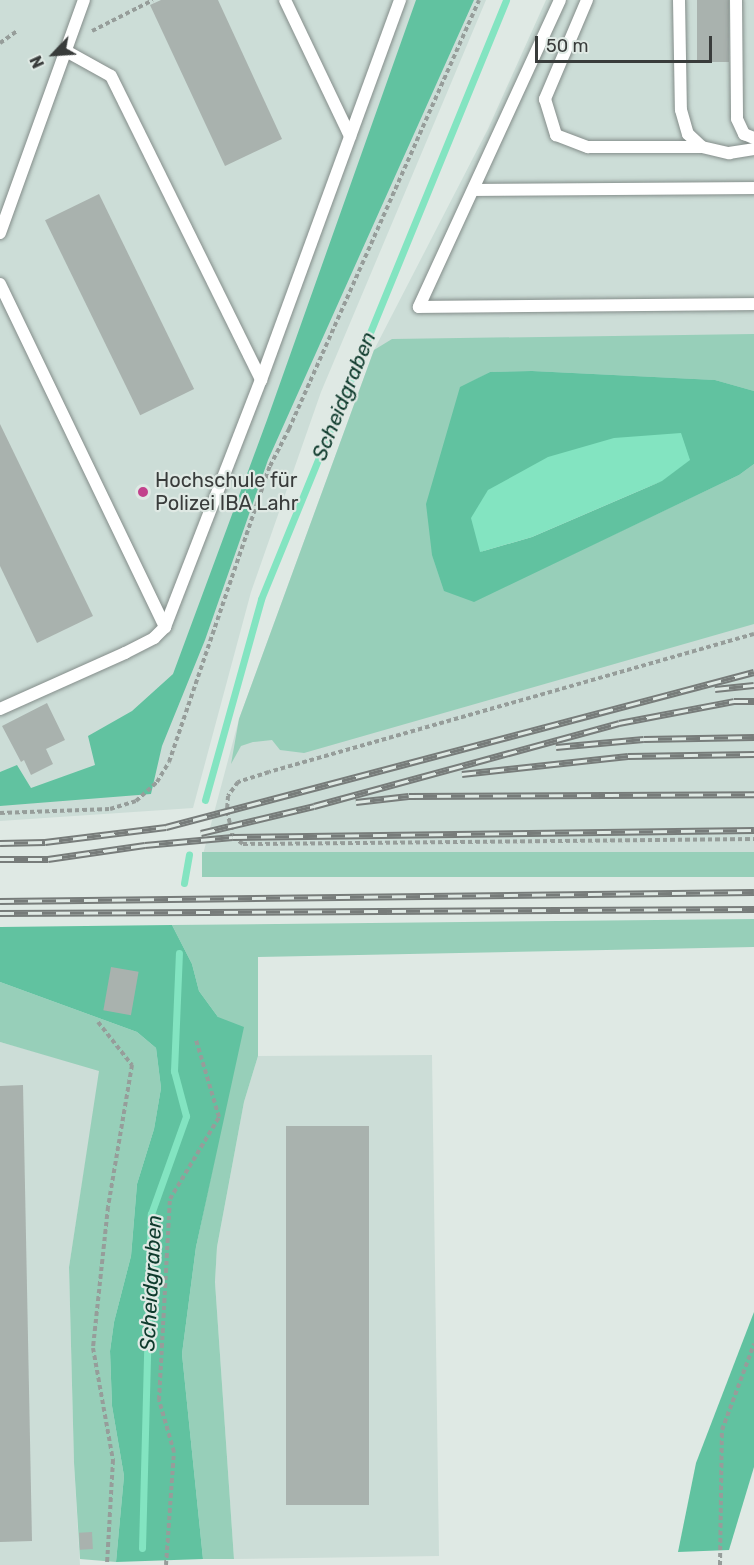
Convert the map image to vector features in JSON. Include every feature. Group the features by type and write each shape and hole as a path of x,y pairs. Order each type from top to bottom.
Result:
{"lane":[{"path":"0,233 84,0"},
{"path":"285,0 350,136"},
{"path":"0,709 125,653 154,638 165,627 261,380 400,0"},
{"path":"560,0 419,307 754,304"},
{"path":"587,0 545,99 556,135 588,147 702,147 729,153 754,149"},
{"path":"679,0 681,111 688,134 702,147"},
{"path":"736,0 737,119 744,134 754,138"},
{"path":"66,51 111,76 261,380"},
{"path":"474,190 754,188"},
{"path":"0,285 165,627"}],"path":[{"path":"66,51 101,25 153,0"},
{"path":"0,813 110,809 136,801 158,782 169,762 270,466 289,429 479,0"},
{"path":"0,43 17,31"},
{"path":"754,634 249,778 238,782 228,796 227,812 233,837 243,844 754,839"},
{"path":"98,1022 132,1065 108,1207 93,1348 113,1460 107,1565"},
{"path":"166,1565 174,1452 159,1400 170,1199 219,1117 196,1040"},
{"path":"720,1565 722,1430 754,1344"}],"shaded area":[{"name":"Hochschule für Polizei IBA Lahr","path":"0,0 486,0 321,392 251,592 193,808 0,821"},
{"path":"416,0 474,0 268,460 205,640 162,746 151,794 0,806 0,772 17,765 31,788 95,765 88,736 132,711 173,674 267,420"},
{"path":"546,0 754,0 754,852 202,858 239,719 374,350 488,129"},
{"path":"754,334 754,391 715,380 532,371 490,372 460,388 474,601 739,475 754,464 754,624 304,753 280,750 272,740 253,742 241,746 231,764 239,719 374,350 392,339"},
{"path":"532,371 715,380 754,391 754,464 739,475 474,602 444,591 432,555 426,504 460,387 490,372","holes":["662,481 532,537 480,552"]},
{"path":"681,433 690,460 662,481 532,537 480,552 471,518 488,490 548,457 614,438"},
{"path":"202,852 754,852 754,877 202,877"},
{"path":"754,919 754,947 258,957 258,1056 244,1102 217,1247 215,1282 234,1559 203,1559 182,1354 196,1247 216,1152 218,1017 199,991 192,964 172,925"},
{"path":"172,925 192,964 199,991 218,1017 244,1027 196,1247 182,1354 203,1559 116,1562 124,1476 112,1406 110,1351 114,1322 131,1256 137,1184 154,1129 161,1088 156,1048 137,1032 0,982 0,927"},
{"path":"0,982 137,1032 156,1048 161,1088 154,1129 137,1184 131,1256 114,1322 110,1351 112,1406 124,1476 116,1562 80,1559 74,1463 69,1267 99,1071 0,1042"},
{"path":"0,1042 100,1070 69,1267 74,1463 80,1565 0,1565"},
{"path":"432,1055 439,1556 234,1559 215,1282 217,1247 244,1102 258,1056"},
{"path":"754,1312 754,1467 729,1550 678,1552 696,1463"}],"building":[{"path":"161,0 218,0 282,139 225,166 150,5"},
{"path":"697,0 729,0 729,62 697,62"},
{"path":"99,194 194,389 140,415 45,220"},
{"path":"0,424 93,616 37,643 0,566"},
{"path":"47,703 65,740 46,749 53,764 31,775 24,760 21,762 2,726"},
{"path":"111,967 139,972 131,1015 103,1010"},
{"path":"23,1085 32,1541 0,1542 0,1086"},
{"path":"286,1126 369,1126 369,1505 286,1505"},
{"path":"92,1532 93,1549 80,1550 79,1533"}],"waterway":[{"name":"Scheidgraben","path":"205,800 261,599 506,0"},
{"name":"Scheidgraben","path":"184,883 189,854"},
{"name":"Scheidgraben","path":"142,1548 151,1214 186,1116 174,1071 179,953"}],"railway":[{"path":"0,843 45,842 166,827 754,672"},
{"path":"715,689 754,685"},
{"path":"201,833 314,806 619,723 734,701 754,701"},
{"path":"556,747 644,739 754,737"},
{"path":"462,774 628,756 754,754"},
{"path":"356,802 409,796 754,794"},
{"path":"0,859 48,859 145,845 233,837 754,830"},
{"path":"0,901 754,892"},
{"path":"0,913 754,909"}],"place":[{"name":"Hochschule für Polizei IBA Lahr","path":"143,492"}]}
